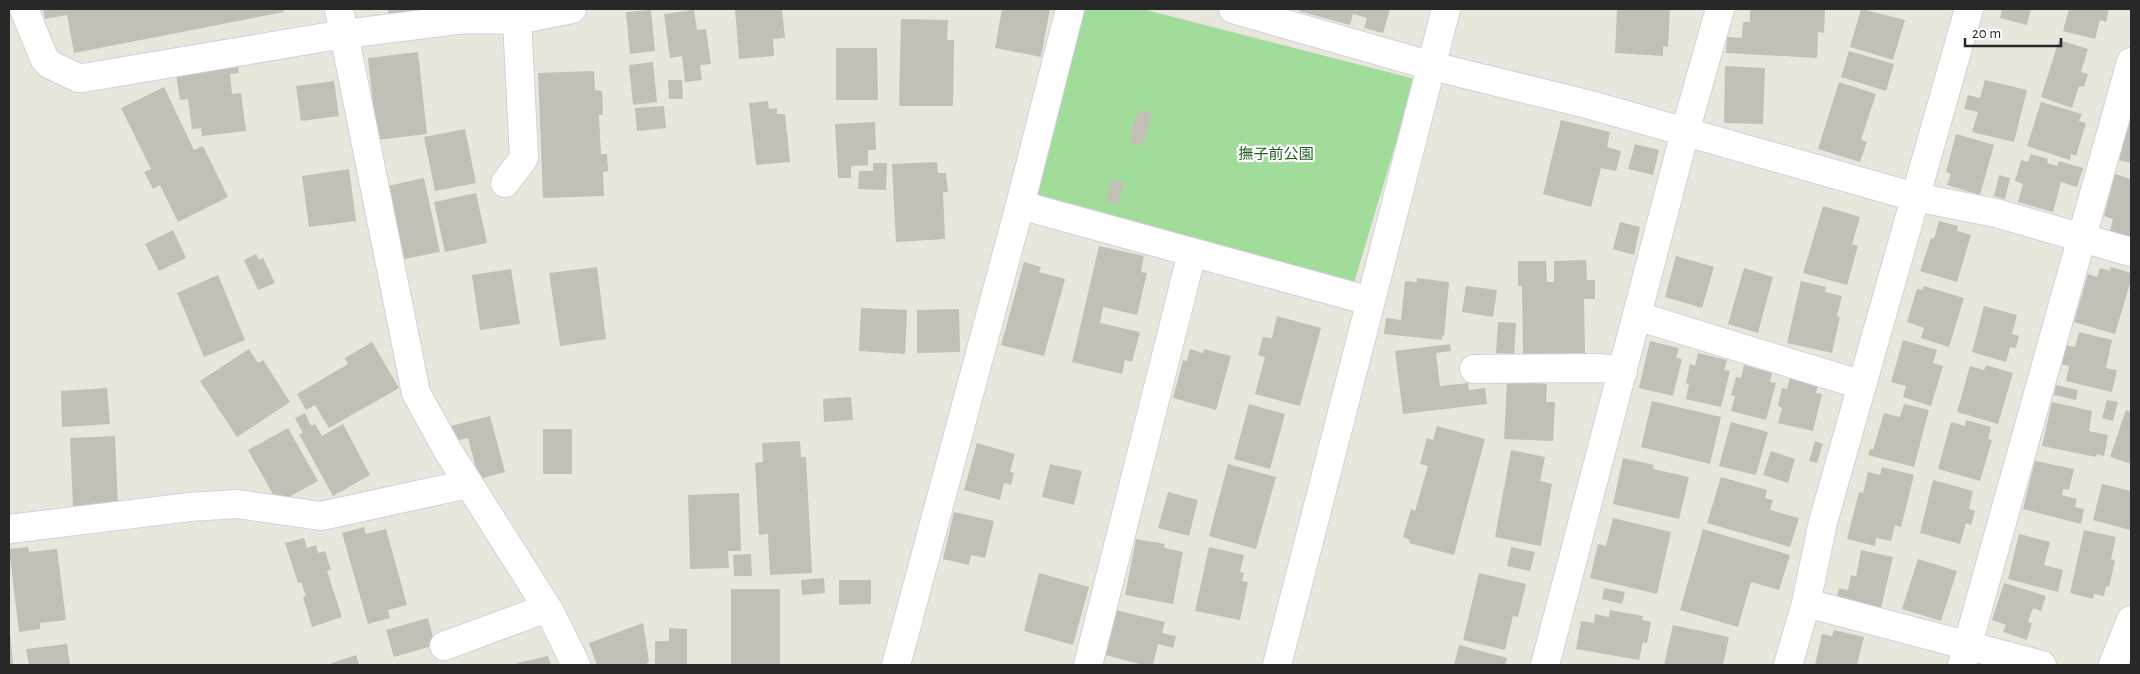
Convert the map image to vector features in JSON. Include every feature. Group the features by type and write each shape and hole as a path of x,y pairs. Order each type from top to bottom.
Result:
{"street":[{"path":"24,9 48,64 78,78 342,21 464,14 517,20 568,10"},
{"path":"896,665 1020,205 1070,9"},
{"path":"1233,9 1432,66 1587,104 1915,198 1996,213 2131,252"},
{"path":"1277,665 1446,9"},
{"path":"1545,665 1685,132 1720,9"},
{"path":"1788,665 1806,603 1823,522 1969,9"},
{"path":"505,183 524,158 517,20"},
{"path":"342,21 416,393 468,484 547,608 576,665"},
{"path":"1965,656 2131,62"},
{"path":"1020,205 1370,301"},
{"path":"1088,665 1192,253"},
{"path":"1637,316 1862,385"},
{"path":"1474,368 1601,368 1623,371"},
{"path":"9,529 190,507 237,504 321,516 468,484"},
{"path":"1806,603 1965,656 2042,665"},
{"path":"444,646 547,608"},
{"path":"2112,665 2131,620"}],"green space":[{"name":"撫子前公園","path":"1084,9 1142,9 1415,79 1353,286 1036,200"}],"building":[{"path":"43,9 283,9 284,12 74,53 67,15 45,19"},
{"path":"388,9 426,9 426,10 389,15"},
{"path":"735,9 782,9 785,38 773,39 774,56 739,59"},
{"path":"1002,9 1050,9 1041,57 995,48"},
{"path":"1300,9 1390,9 1383,33 1364,28 1367,18 1353,14 1350,25 1299,11"},
{"path":"1617,9 1670,9 1668,47 1663,46 1663,56 1615,53"},
{"path":"1750,9 1825,9 1824,33 1818,32 1817,58 1726,53 1727,37 1742,38 1743,22 1750,22"},
{"path":"1861,9 1905,20 1893,60 1850,47"},
{"path":"2002,9 2031,9 2027,25 2000,18"},
{"path":"2069,9 2109,9 2106,22 2100,20 2095,39 2063,31"},
{"path":"651,10 655,51 630,54 626,12"},
{"path":"694,10 697,30 706,29 711,64 700,65 702,80 685,82 682,56 670,58 664,14"},
{"path":"901,19 948,20 947,40 954,40 953,106 899,106"},
{"path":"2059,40 2088,49 2081,72 2088,74 2084,87 2079,86 2072,108 2041,97"},
{"path":"836,48 877,48 878,100 836,100"},
{"path":"1849,51 1894,64 1886,91 1841,77"},
{"path":"418,52 427,134 377,140 368,58"},
{"path":"653,62 657,102 633,105 629,65"},
{"path":"1725,66 1765,68 1763,124 1724,123"},
{"path":"238,67 239,73 230,74 232,94 241,93 246,131 202,136 201,128 192,129 188,99 180,100 176,75"},
{"path":"594,71 595,90 602,91 603,115 599,115 601,154 607,154 608,171 603,172 604,196 543,198 538,73"},
{"path":"668,80 682,80 683,99 669,99"},
{"path":"1985,80 2027,90 2014,142 1972,132 1978,112 1964,109 1968,95 1980,98"},
{"path":"334,81 339,116 301,121 296,86"},
{"path":"1839,82 1876,94 1861,140 1867,142 1860,162 1818,149"},
{"path":"164,87 194,150 203,146 228,197 178,222 160,185 153,189 144,172 151,169 121,108"},
{"path":"768,101 769,109 777,108 777,114 785,114 790,162 756,165 749,103"},
{"path":"2041,102 2082,114 2079,121 2086,123 2076,156 2071,154 2070,160 2027,146"},
{"path":"664,106 666,128 637,131 635,108"},
{"path":"1138,110 1152,114 1143,146 1129,142"},
{"path":"2131,116 2131,163 2119,160"},
{"path":"1561,120 1610,132 1607,147 1621,151 1616,171 1601,168 1591,207 1543,194"},
{"path":"875,122 876,150 868,150 868,165 851,166 851,178 838,178 835,124"},
{"path":"465,129 476,183 435,191 424,137"},
{"path":"1956,134 1994,145 1980,195 1947,185 1951,174 1946,172"},
{"path":"1635,144 1659,150 1653,175 1628,169"},
{"path":"2031,154 2048,159 2047,163 2057,166 2059,161 2083,168 2077,187 2061,182 2053,212 2018,202 2023,184 2015,181 2021,160 2028,162"},
{"path":"937,162 938,173 946,173 948,192 943,192 945,239 896,242 892,164"},
{"path":"873,163 887,163 886,190 858,189 859,171 873,171"},
{"path":"349,169 356,221 309,227 302,176"},
{"path":"2115,174 2131,179 2131,237 2110,231 2113,219 2104,216"},
{"path":"1999,175 2010,178 2005,199 1994,196"},
{"path":"424,178 440,252 404,259 388,186"},
{"path":"1111,179 1124,182 1118,205 1106,201"},
{"path":"476,193 487,243 445,252 434,202"},
{"path":"1823,206 1860,217 1852,244 1858,246 1847,285 1803,273"},
{"path":"1939,221 1958,226 1957,231 1971,235 1957,282 1920,271 1931,238 1934,239"},
{"path":"1620,222 1640,227 1634,255 1613,249"},
{"path":"173,230 186,258 159,271 145,244"},
{"path":"1099,246 1144,256 1141,272 1147,273 1137,315 1103,307 1100,323 1140,332 1132,362 1125,360 1122,374 1072,362"},
{"path":"256,254 259,260 263,258 275,283 258,290 244,260"},
{"path":"1676,256 1714,267 1702,308 1665,297"},
{"path":"1586,260 1587,280 1595,280 1595,299 1584,299 1585,353 1523,355 1522,286 1518,286 1518,261 1546,261 1547,282 1554,282 1554,261"},
{"path":"1024,262 1041,267 1039,272 1065,279 1044,356 1001,345"},
{"path":"597,267 606,339 560,346 549,273"},
{"path":"2111,267 2131,273 2131,280 2115,334 2074,322 2088,274 2097,277 2100,268 2110,271"},
{"path":"1744,268 1773,277 1758,333 1728,324"},
{"path":"511,269 520,324 480,330 472,275"},
{"path":"218,275 245,340 204,357 177,293"},
{"path":"1417,278 1449,282 1444,336 1442,335 1442,340 1384,334 1386,318 1401,320 1405,281 1417,282"},
{"path":"1801,281 1826,287 1825,292 1842,296 1837,316 1840,317 1832,353 1787,343"},
{"path":"1466,286 1497,290 1493,317 1462,312"},
{"path":"1924,286 1964,298 1949,347 1921,338 1924,328 1907,322 1917,289 1922,290"},
{"path":"1984,306 2017,315 2012,334 2019,336 2016,348 2010,347 2006,362 1972,352"},
{"path":"861,308 907,310 905,354 859,351"},
{"path":"959,309 960,352 917,353 917,310"},
{"path":"1277,316 1321,328 1300,406 1255,394 1265,357 1258,355 1263,337 1272,338"},
{"path":"1498,322 1516,323 1514,354 1496,353"},
{"path":"2079,332 2112,340 2106,368 2117,370 2112,392 2066,381 2069,366 2061,364 2065,345 2075,347"},
{"path":"1903,340 1937,350 1933,363 1943,366 1931,406 1903,397 1906,386 1891,382"},
{"path":"1650,341 1679,348 1676,358 1682,359 1673,396 1639,388"},
{"path":"372,342 399,388 329,428 315,405 306,410 297,394 348,364 345,358"},
{"path":"1450,344 1451,351 1436,353 1440,386 1468,383 1469,390 1485,388 1487,404 1403,414 1395,351"},
{"path":"249,349 258,363 263,360 290,402 237,437 200,381"},
{"path":"1190,349 1203,353 1204,349 1231,356 1216,410 1173,398 1183,360 1187,361"},
{"path":"1698,353 1727,360 1724,370 1730,371 1721,407 1686,399 1689,384 1686,383 1690,364 1695,366"},
{"path":"1744,365 1772,373 1770,382 1776,383 1766,420 1731,411 1735,396 1731,395 1736,377 1741,378"},
{"path":"1986,365 2013,373 1998,424 1957,412 1970,366 1984,370"},
{"path":"1790,377 1818,384 1816,393 1822,394 1813,431 1778,423 1782,408 1778,406 1782,388 1787,389"},
{"path":"1507,381 1547,384 1546,402 1555,402 1553,441 1504,439"},
{"path":"2056,385 2078,390 2076,400 2054,395"},
{"path":"107,388 110,424 62,427 61,391"},
{"path":"851,397 853,420 824,422 823,399"},
{"path":"2107,400 2118,402 2113,421 2102,418"},
{"path":"1652,401 1721,417 1710,464 1641,447"},
{"path":"2052,402 2092,411 2089,431 2108,435 2104,456 2097,454 2096,457 2042,446"},
{"path":"1249,404 1285,414 1270,469 1234,459"},
{"path":"1904,404 1929,410 1914,467 1868,455 1870,449 1873,450 1884,413 1900,417"},
{"path":"2126,410 2131,412 2131,464 2110,457"},
{"path":"305,413 311,426 315,424 322,436 343,424 370,475 333,496 299,434 303,433 295,418"},
{"path":"490,416 505,472 479,479 468,438 455,441 451,426"},
{"path":"1966,420 1991,427 1988,439 1992,440 1980,481 1938,469 1951,422 1965,426"},
{"path":"1731,422 1768,432 1756,475 1719,466"},
{"path":"1437,426 1485,439 1454,555 1409,543 1410,540 1403,537 1411,509 1415,511 1428,466 1420,464 1427,438 1433,440"},
{"path":"288,428 318,481 278,503 248,450"},
{"path":"543,429 572,429 572,474 543,474"},
{"path":"115,436 118,505 73,507 70,438"},
{"path":"800,441 801,457 806,457 812,573 770,575 768,534 759,535 755,463 763,462 762,443"},
{"path":"1815,441 1823,444 1817,463 1809,461"},
{"path":"977,443 1015,454 1010,472 1014,473 1011,485 1004,483 1000,500 964,490"},
{"path":"1511,450 1545,457 1540,481 1552,484 1541,546 1495,537"},
{"path":"1771,451 1795,459 1788,483 1763,475"},
{"path":"1623,458 1654,465 1653,469 1689,477 1679,519 1613,504"},
{"path":"2035,461 2074,469 2069,490 2063,489 2062,495 2077,499 2075,507 2084,509 2081,524 2023,509"},
{"path":"1050,464 1082,471 1074,505 1042,497"},
{"path":"1228,464 1276,477 1256,549 1209,536"},
{"path":"1882,467 1914,475 1901,527 1895,525 1891,541 1876,538 1875,546 1847,539 1859,492 1863,493 1868,472 1880,475"},
{"path":"1721,477 1767,490 1765,498 1773,500 1770,510 1799,518 1790,547 1707,523"},
{"path":"1933,480 1973,491 1969,509 1975,511 1971,525 1966,523 1960,544 1920,533"},
{"path":"2102,484 2131,491 2130,530 2093,520"},
{"path":"1168,492 1198,500 1189,536 1158,528"},
{"path":"739,493 741,551 728,551 729,568 690,569 688,495"},
{"path":"954,512 994,521 985,558 971,555 969,565 943,559"},
{"path":"1613,518 1671,532 1657,594 1590,578 1598,544 1606,546"},
{"path":"364,527 366,534 386,529 407,605 388,610 390,618 368,624 342,533"},
{"path":"1703,529 1790,555 1779,590 1751,582 1738,627 1680,610"},
{"path":"2084,530 2116,537 2111,559 2115,561 2109,587 2106,586 2104,596 2094,594 2093,599 2070,593"},
{"path":"2019,534 2050,542 2044,565 2063,570 2058,592 2008,579"},
{"path":"304,538 307,548 316,545 318,553 325,551 331,570 327,571 342,617 312,627 303,597 306,596 301,582 298,583 285,543"},
{"path":"1136,539 1165,544 1164,548 1183,552 1173,604 1125,595"},
{"path":"28,547 29,552 57,549 66,620 40,623 40,629 19,632 9,549"},
{"path":"1209,547 1244,555 1240,572 1244,573 1242,581 1248,582 1240,620 1195,611"},
{"path":"1511,547 1535,552 1530,571 1507,566"},
{"path":"1861,550 1893,557 1881,608 1837,597 1839,588 1848,590 1851,575 1856,576"},
{"path":"751,554 752,576 734,576 733,555"},
{"path":"1918,559 1957,571 1941,621 1902,609"},
{"path":"1039,573 1089,587 1073,645 1024,631"},
{"path":"1479,573 1526,584 1518,617 1513,616 1505,650 1463,640"},
{"path":"824,578 825,593 802,595 801,580"},
{"path":"839,580 871,580 871,604 839,605"},
{"path":"2004,583 2046,596 2041,611 2033,608 2028,622 2032,623 2027,640 2003,632 2006,625 1992,620"},
{"path":"1604,588 1625,592 1622,604 1602,599"},
{"path":"731,589 780,589 780,665 731,665"},
{"path":"1116,610 1165,622 1162,633 1176,636 1173,648 1158,644 1153,665 1144,665 1105,655"},
{"path":"1610,610 1643,616 1642,620 1651,622 1647,643 1643,642 1639,660 1576,649 1581,621 1594,623 1595,614 1609,617"},
{"path":"428,618 435,645 394,657 386,630"},
{"path":"643,623 649,661 645,665 597,665 589,643"},
{"path":"1673,625 1729,637 1723,665 1664,665"},
{"path":"669,628 687,629 687,665 655,665 655,641 669,641"},
{"path":"1834,630 1864,637 1857,665 1815,665 1822,634 1832,636"},
{"path":"10,633 13,665 9,665"},
{"path":"67,644 70,665 29,665 26,649"},
{"path":"1459,645 1507,658 1505,665 1454,665"},
{"path":"356,655 359,665 326,665"},
{"path":"548,656 551,665 518,665 517,663"}]}
